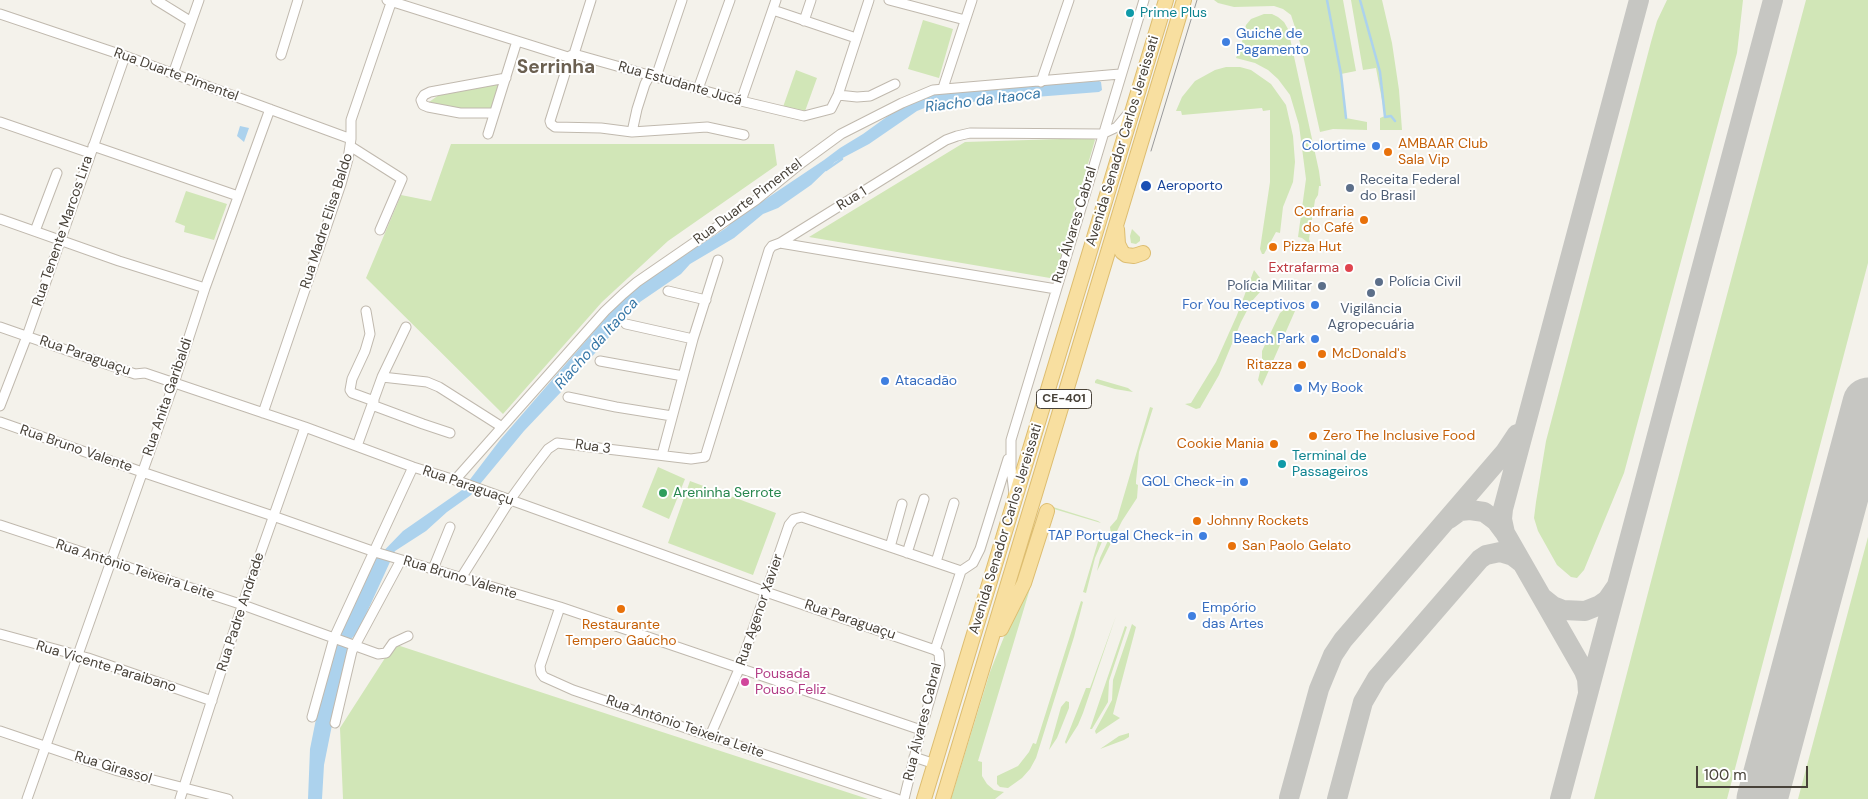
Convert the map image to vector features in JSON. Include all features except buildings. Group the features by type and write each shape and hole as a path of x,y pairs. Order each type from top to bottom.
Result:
{"main road":[{"name":"Avenida Senador Carlos Jereissati","path":"924,799 1166,0"},
{"name":"Avenida Senador Carlos Jereissati","path":"943,799 1184,0"},
{"path":"1116,224 1118,244 1122,252 1126,255 1134,256 1144,253"},
{"path":"984,664 1024,583 1047,511"}],"street":[{"path":"156,0 190,21"},
{"path":"173,74 198,0"},
{"path":"281,55 298,0"},
{"name":"Rua Estudante Jucá","path":"390,0 568,57 574,54 799,116 831,109 838,95"},
{"name":"Rua Madre Elisa Baldo","path":"263,413 341,184 351,143 351,120 390,0"},
{"path":"591,0 574,54 568,64 550,121 551,124 555,127 601,128 632,132 707,127 744,135"},
{"path":"632,132 645,84 653,76 682,0"},
{"path":"698,89 730,0"},
{"path":"741,101 776,0"},
{"path":"804,21 811,0"},
{"path":"869,0 838,95 857,98 870,96 895,84"},
{"path":"889,0 965,20"},
{"path":"943,88 972,0"},
{"path":"1041,82 1069,0"},
{"name":"Rua Álvares Cabral","path":"1015,497 1010,452 1011,440 1120,74 1144,0"},
{"path":"772,10 856,38"},
{"name":"Rua Duarte Pimentel","path":"0,14 125,56 270,109 351,143 402,179 380,230"},
{"path":"488,134 517,41"},
{"name":"Rua Tenente Marcos Lira","path":"0,406 27,336 125,56"},
{"name":"Rua Duarte Pimentel","path":"458,480 502,427 605,311 637,282 756,200 841,134 902,103 943,88 1041,82 1120,74"},
{"path":"494,113 453,112 428,107 423,105 421,100 424,95 430,92 506,78"},
{"path":"1102,134 1121,124 1136,100"},
{"name":"Rua Anita Garibaldi","path":"27,799 174,382 205,288 270,109"},
{"path":"0,122 238,196"},
{"name":"Rua 1","path":"703,458 707,454 769,250 776,244 946,140 956,136 970,133 1102,134"},
{"path":"35,231 56,173"},
{"path":"0,219 119,261 205,288"},
{"path":"780,243 1056,289"},
{"path":"662,455 693,338 718,260"},
{"path":"668,291 706,300"},
{"path":"366,311 370,334 365,351 352,379 350,390 352,393 423,424 450,433"},
{"path":"626,324 693,338"},
{"name":"Rua Paraguaçu","path":"0,327 135,374 146,373 305,427 413,467 458,480 766,592 935,650"},
{"path":"356,446 382,377 406,327"},
{"path":"600,361 683,376"},
{"path":"382,377 427,382 439,387 502,427"},
{"path":"568,396 616,407 672,416"},
{"name":"Rua Bruno Valente","path":"0,422 374,552 560,607 921,730"},
{"name":"Rua Padre Andrade","path":"180,799 243,605 305,427"},
{"name":"Rua 3","path":"510,500 548,449 557,443 691,459 703,458"},
{"name":"Rua Álvares Cabral","path":"904,799 940,665 939,653 935,650 961,571 973,563 980,549 1010,452"},
{"path":"312,717 336,638 413,467"},
{"path":"907,553 924,499"},
{"path":"461,578 510,500"},
{"path":"936,562 954,503"},
{"path":"902,504 890,547 961,571"},
{"name":"Rua Agenor Xavier","path":"710,736 740,668 789,526 794,519 802,517 890,547"},
{"name":"Rua Antônio Teixeira Leite","path":"0,525 243,605 378,654 384,654 393,643 408,636"},
{"path":"433,570 450,527"},
{"path":"335,724 354,644 399,560"},
{"name":"Rua Antônio Teixeira Leite","path":"560,607 540,666 544,678 573,690 897,799"},
{"name":"Rua Vicente Paraibano","path":"0,634 88,658 212,701"},
{"name":"Rua Girassol","path":"0,731 118,771 228,799"},
{"path":"914,757 935,764"}],"green space":[{"path":"1214,0 1343,0 1356,71 1341,74 1346,118 1367,122 1367,130 1333,129 1320,132 1301,46 1291,15 1283,9 1274,6 1234,7 1218,3"},
{"path":"1351,0 1382,0 1392,43 1399,90 1402,130 1380,130 1380,118 1385,116 1376,68 1363,70"},
{"path":"1667,0 1743,0 1737,53 1624,473 1584,570 1577,578 1571,577 1557,565 1538,531 1534,518 1536,502 1546,441 1651,42 1657,21"},
{"path":"1806,0 1868,0 1868,263 1727,799 1594,799 1687,444"},
{"path":"1264,14 1272,14 1278,17 1288,29 1319,171 1321,186 1319,186 1318,195 1315,200 1309,239 1311,245 1298,237 1306,179 1299,125 1290,95 1278,79 1268,70 1255,63 1236,58 1246,25 1251,19"},
{"path":"923,20 953,29 939,78 908,69"},
{"path":"1226,67 1240,67 1251,70 1271,84 1286,105 1293,136 1295,162 1293,182 1283,207 1280,233 1276,232 1264,254 1262,254 1260,249 1270,182 1270,110 1263,111 1262,108 1182,115 1181,111 1176,111 1182,97 1195,81 1215,70"},
{"path":"796,70 817,78 804,114 783,107"},
{"path":"499,84 490,112 458,110 429,102 439,95 454,89"},
{"path":"1092,138 1095,140 1055,276 1050,278 809,237 965,142"},
{"path":"451,144 774,144 777,165 668,241 602,302 503,414 366,278 401,195 431,201"},
{"path":"186,191 227,204 214,240 184,232 185,226 175,222"},
{"path":"1132,229 1140,237 1140,241 1136,244 1131,243"},
{"path":"1254,270 1260,278 1260,292 1252,301 1241,322 1219,375 1200,408 1196,409 1185,404 1191,403 1216,362"},
{"path":"1290,305 1296,307 1295,311 1262,386 1258,380 1262,363 1262,351 1280,313"},
{"path":"1097,379 1128,388 1133,392 1095,383"},
{"path":"1150,407 1153,408 1139,452 1136,481 1138,485 1137,498 1122,521 1097,571 1100,558 1111,534 1110,527 1117,519"},
{"name":"Areninha Serrote","path":"658,467 685,479 669,519 642,507"},
{"path":"690,481 776,513 753,575 668,543"},
{"path":"1053,507 1098,521 1101,523 1054,509"},
{"path":"1051,519 978,761 982,762 982,776 987,784 994,790 1004,792 995,799 951,799 990,672"},
{"path":"1099,531 1103,532 1104,537 1095,558 1086,593 1083,592 1100,535 1097,533"},
{"path":"1868,537 1868,799 1798,799"},
{"path":"1081,601 1083,602 1074,637 1036,758 1022,778 1008,788 1000,787 997,784 997,776 1018,766 1029,752 1033,743 1036,744"},
{"path":"1116,616 1083,713 1066,744 1065,742 1086,688 1090,688"},
{"path":"1132,624 1136,627 1113,714 1120,718 1096,734 1095,731 1112,700 1113,680"},
{"path":"1125,626 1127,627 1109,681 1108,702 1092,729 1090,729"},
{"path":"394,644 868,799 343,799 340,728"},
{"path":"1066,701 1069,702 1069,708 1057,738 1049,750 1061,707"},
{"path":"1129,733 1129,737 1124,740 1100,749 1119,736"}],"water":[{"path":"1101,82 1102,90 1099,92 932,105 917,111 869,144 835,162 811,185 778,208 763,214 734,238 690,264 681,274 640,302 524,431 471,495 447,512 426,531 395,551 357,634 352,638 347,649 347,660 324,765 322,799 308,799 310,749 327,664 373,562 403,531 462,490 500,440 623,298 899,108 926,96 938,93"},
{"path":"240,126 249,128 244,142 237,136"}],"waterway":[{"path":"1327,0 1341,74 1346,118"},
{"path":"1360,0 1380,72 1385,117 1391,116 1395,121"},
{"name":"Riacho da Itaoca","path":"826,170 842,159"}],"taxiway":[{"path":"1505,533 1502,519 1503,509 1639,0"},
{"path":"1560,799 1773,0"},
{"path":"1289,798 1319,689 1333,655 1343,640 1505,452 1517,434"},
{"path":"1449,519 1460,511 1470,510 1484,512 1496,521 1505,533 1584,671 1588,692"},
{"path":"1337,799 1363,702 1377,678 1480,559 1486,555 1500,552 1513,556 1522,563"},
{"path":"1543,598 1553,606 1563,610 1585,611 1607,600 1616,587"}],"runway":[{"path":"1762,799 1868,403"}],"tram line":[{"path":"1151,151 1197,0"}],"place":[{"name":"Prime Plus","path":"1130,13"},
{"name":"Guichê de Pagamento","path":"1226,42"},
{"name":"Colortime","path":"1376,146"},
{"name":"AMBAAR Club Sala Vip","path":"1388,152"},
{"name":"Aeroporto","path":"1146,186"},
{"name":"Receita Federal do Brasil","path":"1350,188"},
{"name":"Confraria do Café","path":"1364,220"},
{"name":"Pizza Hut","path":"1273,247"},
{"name":"Extrafarma","path":"1349,268"},
{"name":"Polícia Civil","path":"1379,282"},
{"name":"Polícia Militar","path":"1322,286"},
{"name":"Vigilância Agropecuária","path":"1371,293"},
{"name":"For You Receptivos","path":"1315,305"},
{"name":"Beach Park","path":"1315,339"},
{"name":"McDonald's","path":"1322,354"},
{"name":"Ritazza","path":"1302,365"},
{"name":"Atacadão","path":"885,381"},
{"name":"My Book","path":"1298,388"},
{"name":"Zero The Inclusive Food","path":"1313,436"},
{"name":"Cookie Mania","path":"1274,444"},
{"name":"Terminal de Passageiros","path":"1282,464"},
{"name":"GOL Check-in","path":"1244,482"},
{"name":"Areninha Serrote","path":"663,493"},
{"name":"Johnny Rockets","path":"1197,521"},
{"name":"TAP Portugal Check-in","path":"1203,536"},
{"name":"San Paolo Gelato","path":"1232,546"},
{"name":"Restaurante Tempero Gaúcho","path":"621,609"},
{"name":"Empório das Artes","path":"1192,616"},
{"name":"Pousada Pouso Feliz","path":"745,682"}],"district":[{"name":"Serrinha","path":"556,68"}]}
